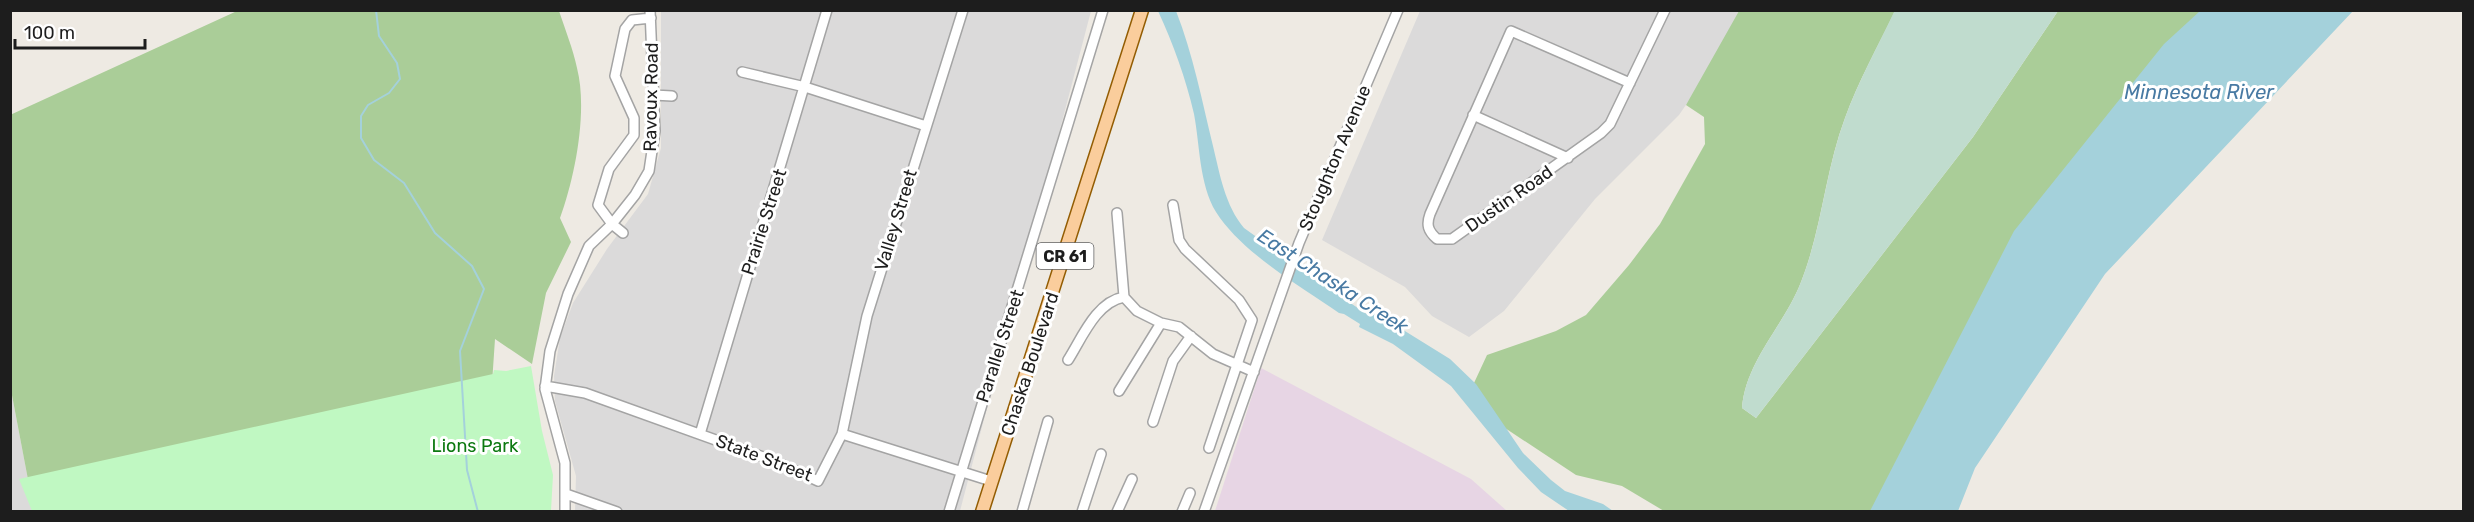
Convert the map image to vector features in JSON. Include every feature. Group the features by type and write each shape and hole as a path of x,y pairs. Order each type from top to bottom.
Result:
{"main road":[{"name":"Chaska Boulevard","path":"982,512 1142,10"}],"street":[{"name":"Prairie Street","path":"699,434 827,10"},
{"name":"Valley Street","path":"842,434 867,316 963,10"},
{"name":"Parallel Street","path":"949,512 1103,10"},
{"name":"Stoughton Avenue","path":"1204,512 1299,243 1398,10"},
{"path":"1630,83 1511,31 1473,116 1568,158 1611,124 1665,10"},
{"path":"623,233 612,224 598,205 609,169 634,135 634,118 615,76 617,58 625,29 632,20 650,14"},
{"name":"Ravoux Road","path":"565,512 565,463 545,386 550,351 567,294 589,246 612,224 635,195 649,171 655,131 650,14"},
{"path":"742,72 805,87 926,126"},
{"path":"654,95 672,96"},
{"name":"Dustin Road","path":"1473,116 1427,223 1430,233 1437,239 1452,239 1568,158"},
{"path":"1173,205 1179,240 1185,249 1239,300 1252,320 1209,448"},
{"path":"1117,213 1124,297 1137,311 1161,323 1179,327 1235,366 1254,372"},
{"path":"1068,360 1106,304 1124,297"},
{"path":"1119,391 1161,323"},
{"path":"1154,422 1173,361 1191,336"},
{"name":"State Street","path":"545,386 585,393 699,434 818,481 842,434"},
{"path":"1022,512 1048,421"},
{"path":"842,434 991,481"},
{"path":"1082,512 1101,454"},
{"path":"1117,512 1132,479"},
{"path":"1182,512 1190,493"},
{"path":"566,494 617,512"}],"shaded area":[{"path":"661,11 1091,11 960,511 575,511 576,476 555,401 554,376 560,338 573,303 607,249 648,194 661,148"},
{"path":"1420,11 1741,11 1726,47 1679,115 1595,199 1504,311 1469,337 1432,316 1405,287 1322,240"},
{"path":"1261,368 1471,479 1507,511 1215,511"},
{"path":"11,390 34,511 11,511"}],"green space":[{"path":"1895,10 2058,11 1973,137 1756,418 1742,408 1745,391 1758,359 1801,282 1814,242 1838,138 1850,104"},
{"path":"237,11 559,11 575,61 581,104 575,164 560,218 571,242 546,293 532,364 495,339 485,487 34,511 11,390 10,115"},
{"path":"1739,11 1895,11 1862,78 1838,138 1814,241 1801,282 1758,359 1745,391 1742,408 1756,418 1973,137 2058,11 2201,11 1875,511 1664,511 1622,486 1576,475 1505,428 1474,383 1487,355 1556,331 1586,315 1629,265 1660,224 1705,144 1704,117 1686,105"},
{"name":"Lions Park","path":"531,366 542,431 553,475 551,511 32,511 19,479 493,374 494,370 506,371"}],"water":[{"path":"1158,11 1176,11 1192,61 1224,189 1232,210 1244,228 1331,290 1348,298 1349,302 1368,315 1371,310 1450,359 1476,384 1523,453 1551,480 1565,491 1603,504 1613,511 1569,511 1541,492 1518,468 1451,386 1393,344 1359,327 1360,324 1289,280 1256,255 1227,227 1216,212 1206,189 1191,101 1179,61"},
{"name":"Minnesota River","path":"2200,11 2353,11 2105,274 1975,468 1958,511 1870,511 2014,231 2164,44"}],"waterway":[{"name":"East Chaska Creek","path":"376,10 379,36 397,63 400,79 389,93 368,105 361,116 361,138 374,160 404,183 435,233 472,266 484,289 460,351 467,470 478,512"}]}
